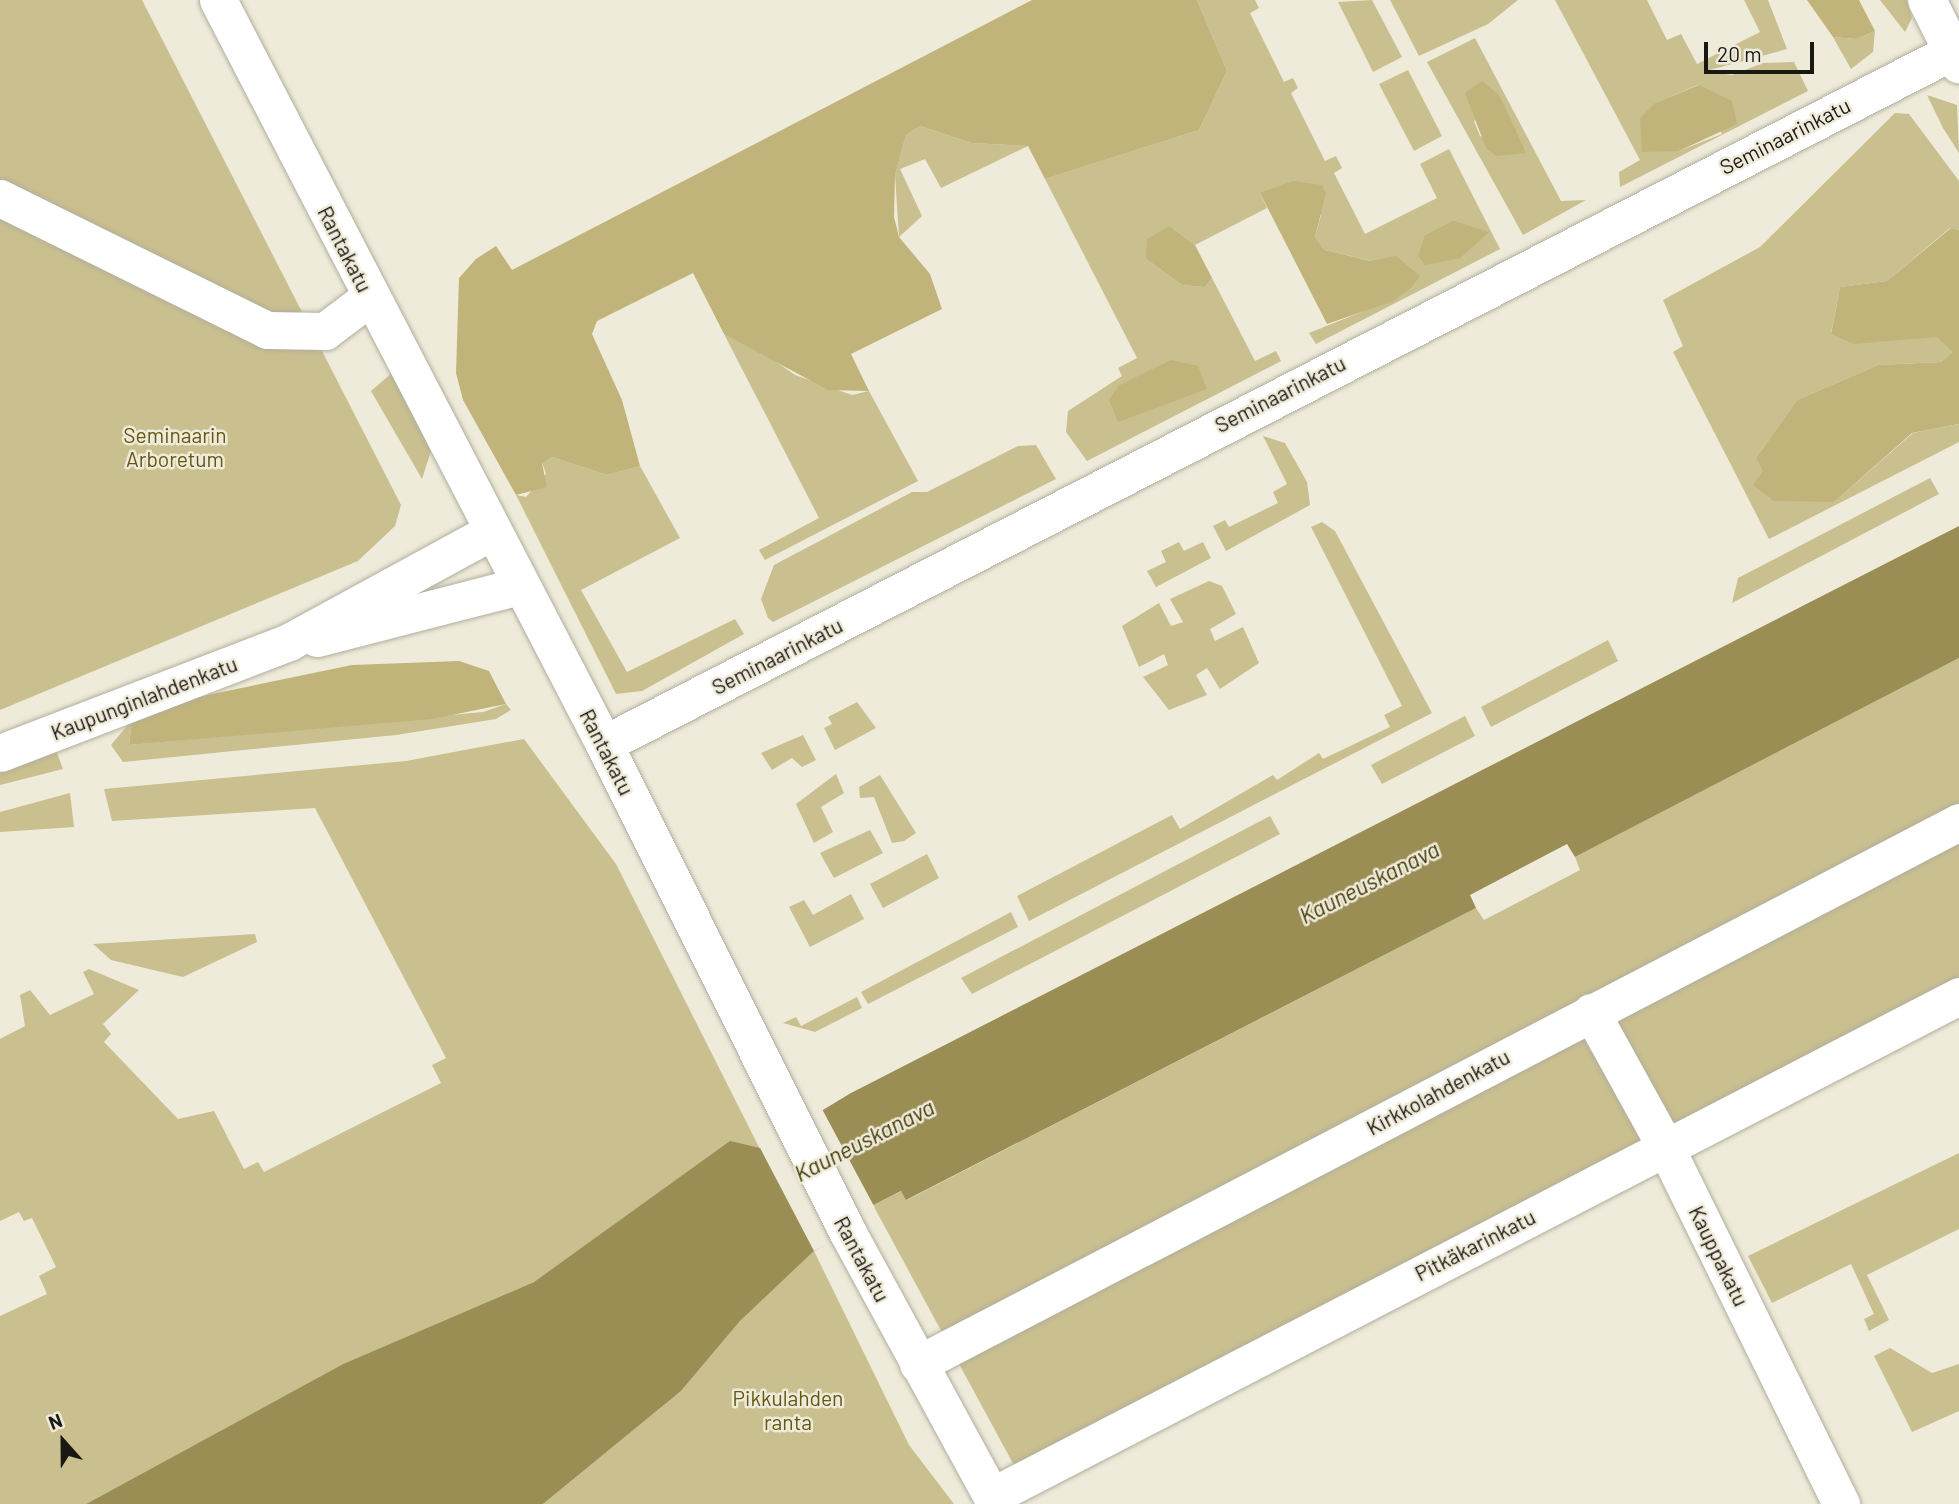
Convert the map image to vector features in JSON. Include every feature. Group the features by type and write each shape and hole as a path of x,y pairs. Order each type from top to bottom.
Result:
{"street":[{"name":"Rantakatu","path":"218,0 491,532 604,744 848,1233 994,1500"},
{"path":"1927,0 1957,54"},
{"name":"Seminaarinkatu","path":"604,744 1957,54"},
{"path":"0,198 267,330 325,331 370,298"},
{"name":"Kaupunginlahdenkatu","path":"0,753 289,642 491,532"},
{"name":"Kaupunginlahdenkatu","path":"289,642 401,621 520,586"},
{"name":"Kirkkolahdenkatu","path":"918,1364 1959,822"},
{"name":"Pitkäkarinkatu","path":"994,1500 1665,1146 1959,996"},
{"name":"Kauppakatu","path":"1591,1012 1665,1146 1841,1504"}],"green space":[{"name":"Seminaarin Arboretum","path":"0,0 142,0 401,505 395,526 358,561 0,710"},
{"path":"1197,0 1255,0 1259,8 1250,13 1284,82 1293,78 1298,88 1291,93 1325,161 1336,156 1342,168 1334,173 1365,234 1437,198 1420,164 1449,149 1500,249 1316,344 1309,333 1364,311 1372,261 1325,250 1315,237 1321,215 1260,193 1267,208 1195,245 1170,226 1146,259 1182,285 1205,287 1212,278 1255,361 1276,351 1281,361 1087,461 1066,432 1068,411 1122,376 1118,368 1137,358 1045,179 1199,130 1227,71","holes":["1453,220 1488,232 1461,258 1425,235"]},
{"path":"1372,0 1402,57 1373,72 1338,2"},
{"path":"1390,0 1518,0 1488,24 1419,56"},
{"path":"1555,0 1647,0 1667,40 1681,34 1697,64 1760,32 1744,0 1768,0 1787,49 1706,71 1732,75 1763,63 1794,62 1808,91 1620,187 1619,172 1640,160","holes":["1698,85 1722,134 1679,151 1655,103"]},
{"path":"1880,0 1907,0 1912,18 1905,32"},
{"path":"1875,31 1873,52 1851,69 1833,37 1856,39"},
{"path":"1475,38 1561,201 1586,200 1523,235 1427,62","holes":["1500,96 1525,153 1480,136 1474,121"]},
{"path":"1408,70 1442,136 1414,151 1379,84"},
{"path":"1927,95 1957,105 1959,153 1943,128"},
{"path":"1895,113 1909,114 1959,181 1959,230 1950,228 1887,281 1840,287 1831,333 1936,337 1952,352 1941,362 1878,365 1797,400 1756,458 1834,502 1913,433 1959,424 1959,442 1769,539 1673,352 1683,346 1663,300 1760,247"},
{"path":"920,126 971,143 1028,146 941,188 925,159 900,169 922,216 899,237 895,175 906,135"},
{"path":"724,334 748,342 795,375 852,395 869,391 918,481 765,560 759,550 819,518"},
{"path":"392,373 431,451 422,479 371,391"},
{"path":"1263,436 1285,443 1307,482 1310,505 1226,551 1213,526 1225,520 1229,527 1278,503 1273,492 1287,484"},
{"path":"1036,445 1056,479 773,622 768,618 761,599 774,565 912,492 927,492 1018,446"},
{"path":"552,457 607,475 640,466 680,538 581,590 627,672 735,619 744,634 642,691 616,694 516,495 526,497 546,474 542,462"},
{"path":"1930,478 1939,494 1732,603 1738,578"},
{"path":"1322,522 1335,531 1432,713 1029,921 1017,896 1172,815 1180,829 1273,775 1277,780 1319,753 1323,759 1390,727 1384,715 1402,706 1311,527"},
{"path":"1179,542 1184,551 1203,542 1211,558 1156,587 1147,571 1166,562 1161,551"},
{"path":"1209,581 1222,586 1236,614 1210,629 1215,641 1243,627 1259,663 1220,689 1207,668 1196,675 1207,695 1169,710 1143,677 1168,665 1164,654 1139,667 1122,626 1159,603 1171,626 1183,622 1170,599"},
{"path":"1608,640 1618,661 1491,727 1481,707"},
{"path":"1959,658 1959,982 1016,1469 873,1205 902,1191 907,1200 1476,908 1484,920 1580,870 1575,857"},
{"path":"857,702 876,728 835,750 824,728 832,724 828,717"},
{"path":"506,704 511,710 496,719 396,735 123,762 111,745 132,720 129,745 483,712"},
{"path":"1465,716 1475,736 1382,784 1371,765"},
{"path":"803,735 816,760 802,767 792,758 772,770 761,753"},
{"path":"524,739 616,864 760,1149 605,1232 534,1282 343,1364 86,1504 0,1504 0,1316 47,1294 39,1276 56,1267 32,1218 24,1221 19,1212 0,1221 0,1039 25,1026 20,995 30,990 50,1015 94,994 83,972 89,969 139,990 103,1024 111,1034 104,1042 178,1119 214,1111 244,1169 258,1162 264,1172 441,1083 432,1065 446,1058 315,808 112,821 104,789 406,761"},
{"path":"55,748 63,769 0,785 0,770"},
{"path":"836,774 844,793 821,807 833,832 814,843 796,804"},
{"path":"880,775 916,833 904,841 892,843 874,797 860,798 859,787"},
{"path":"70,793 74,827 0,832 0,812"},
{"path":"1270,816 1280,834 972,994 961,978"},
{"path":"870,830 883,853 834,878 820,853"},
{"path":"927,854 939,878 883,908 870,884"},
{"path":"851,894 864,919 810,947 789,907 804,900 813,915"},
{"path":"1011,912 1018,927 868,1004 861,992"},
{"path":"255,934 257,942 183,977 111,960 93,944"},
{"path":"857,997 862,1008 815,1032 783,1023 796,1017 801,1026"},
{"path":"1959,1153 1959,1229 1867,1275 1889,1320 1869,1331 1864,1319 1874,1314 1851,1264 1772,1303 1748,1256"},
{"name":"Pikkulahden ranta","path":"814,1251 909,1445 954,1504 543,1504 681,1391 740,1321"},
{"path":"1890,1348 1932,1373 1959,1364 1959,1411 1912,1432 1874,1356"}],"shaded area":[{"path":"1032,0 1197,0 1227,71 1199,130 1045,179 1028,146 971,143 920,126 906,135 895,175 894,217 899,237 930,274 942,309 851,354 869,391 828,390 724,334 693,273 597,321 592,334 622,400 640,466 607,475 552,457 542,463 547,487 516,495 463,400 456,373 459,278 476,259 496,246 512,270"},
{"path":"1807,0 1859,0 1875,31 1856,39 1833,37"},
{"path":"1482,81 1500,96 1526,153 1496,156 1486,148 1465,93"},
{"path":"1699,85 1732,101 1737,124 1679,151 1642,152 1640,118 1655,103"},
{"path":"1293,181 1322,185 1326,193 1315,237 1325,250 1371,261 1396,256 1420,276 1412,287 1393,301 1327,324 1260,193"},
{"path":"1453,220 1489,232 1461,258 1425,265 1418,256 1425,235"},
{"path":"1170,226 1195,245 1212,278 1205,287 1182,285 1146,259 1147,239"},
{"path":"1951,228 1959,230 1959,424 1912,433 1834,502 1774,501 1753,485 1763,471 1756,458 1797,400 1878,365 1941,362 1952,352 1936,337 1854,344 1831,334 1840,287 1887,281"},
{"path":"1171,360 1198,366 1207,389 1118,422 1109,400 1118,386"},
{"path":"459,661 489,671 506,704 432,719 129,745 132,720 193,698 352,665"}],"water":[{"name":"Kauneuskanava","path":"1959,526 1959,658 1575,857 1567,844 1470,895 1476,908 906,1200 901,1191 834,1225 839,1238 814,1251 740,1321 681,1391 543,1504 86,1504 343,1364 534,1282 730,1141 760,1148 851,1093"}],"pier":[{"path":"822,1109 875,1208 838,1227 842,1237 814,1251 758,1144"}]}
